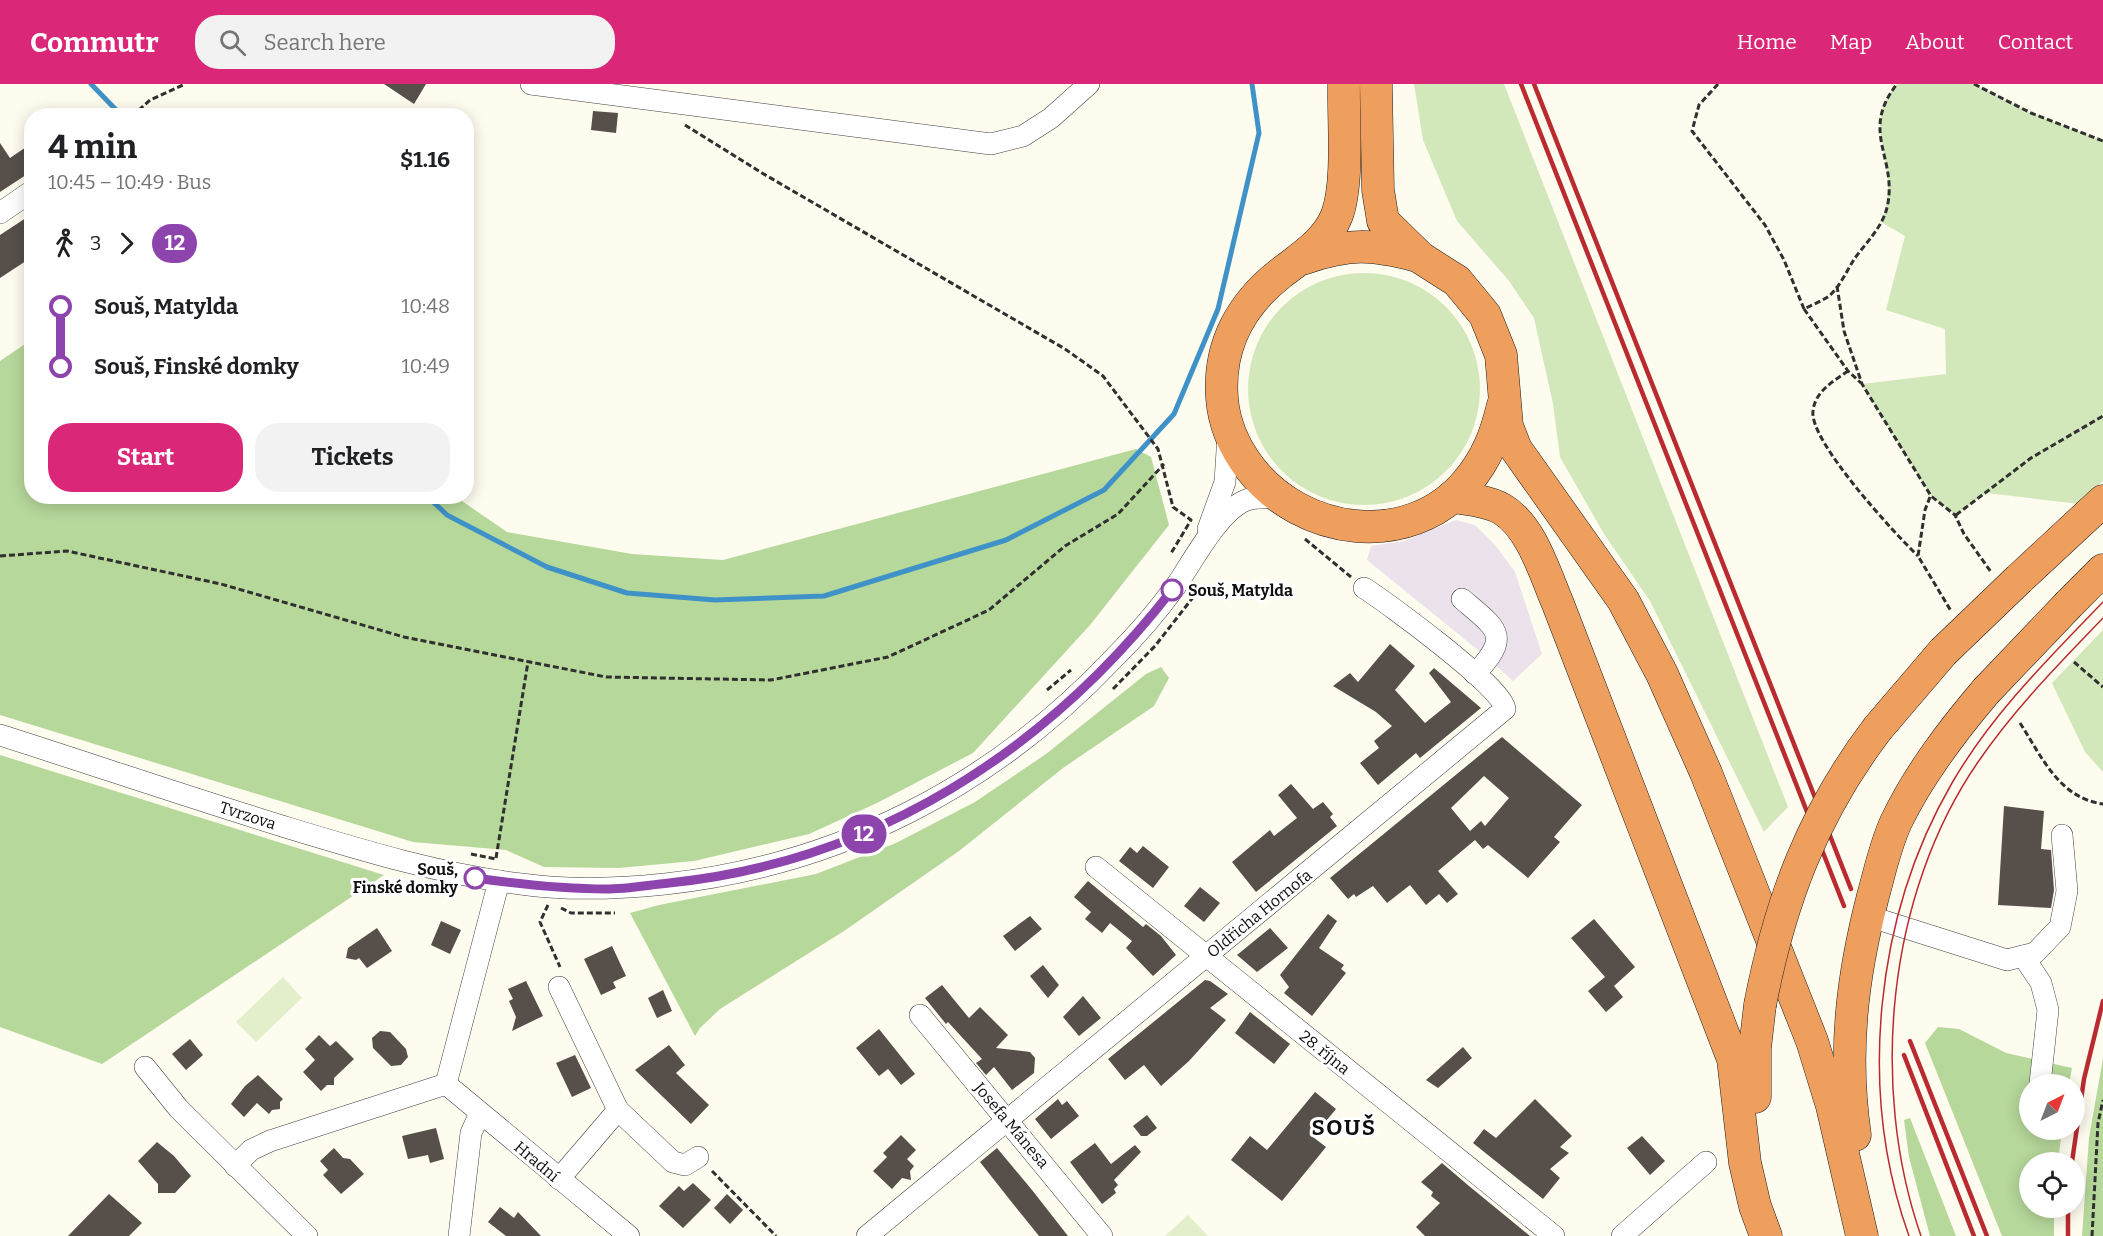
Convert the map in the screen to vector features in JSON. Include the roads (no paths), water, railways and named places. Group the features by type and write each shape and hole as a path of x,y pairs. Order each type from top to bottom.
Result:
{"highway":[{"path":"1344,84 1342,190 1337,215 1324,237 1258,294 1240,317 1230,335 1221,377 1227,428 1243,458 1277,498 1321,521 1372,527 1416,517 1452,497 1467,483 1496,434 1504,398"},
{"path":"1376,84 1378,190 1383,221 1420,258 1457,281 1485,315 1501,355 1507,426 1516,449 1623,600 1662,674 1706,773 1819,1062 1862,1236"},
{"path":"1300,260 1339,247 1381,246 1420,258"},
{"path":"1452,497 1500,507 1511,516 1531,544 1558,604 1731,1052 1736,1072 1745,1163 1755,1206 1766,1236"},
{"path":"1775,1236 1765,1191 1755,1117 1755,1048 1760,1005 1777,928 1802,853 1837,788 1878,728 2006,577 2103,501"},
{"path":"1876,1236 1860,1166 1849,1070 1853,983 1884,855 1897,821 1938,752 1986,691 2103,570"}],"street":[{"path":"531,84 584,87 646,101 991,144 1023,136 1050,118 1089,84"},
{"path":"0,213 24,196"},
{"path":"1201,546 1225,482 1229,444 1227,428"},
{"path":"1201,546 1238,505 1252,498 1277,498"},
{"name":"Tvrzova","path":"0,735 378,855 499,881 605,889 713,878 806,856 901,818 999,758 1080,692 1149,620 1175,587 1201,546"},
{"name":"Oldřicha Hornofa","path":"867,1236 1502,713 1505,709 1503,700 1475,674 1392,605 1364,588"},
{"path":"1462,599 1490,624 1497,638 1495,651 1475,674"},
{"path":"1868,916 2007,960 2036,953 2060,927 2067,891 2062,835"},
{"name":"28. října","path":"1096,867 1554,1236"},
{"path":"236,1166 251,1150 264,1143 446,1084 499,881"},
{"path":"2023,956 2041,983 2049,1010 2041,1074"},
{"path":"559,987 618,1110 673,1162 685,1165 698,1157"},
{"name":"Josefa Mánesa","path":"920,1015 1102,1236"},
{"path":"145,1067 179,1109 307,1236"},
{"name":"Hradní","path":"446,1084 629,1236"},
{"path":"558,1179 618,1110"},
{"path":"459,1236 471,1133 480,1113"},
{"path":"1622,1236 1706,1162"}],"waterway":[{"path":"91,84 114,108"},
{"path":"435,504 447,515 547,567 627,593 715,600 824,596 1006,540 1104,490 1174,414 1218,309 1259,133 1252,84"}],"tram line":[{"path":"1909,1236 1893,1180 1883,1123 1879,1064 1882,1005 1891,947 1905,890 1926,835 1952,783 1985,733 2022,688 2103,602"},
{"path":"1921,1236 1905,1178 1895,1117 1892,1055 1896,992 1906,930 1923,871 1947,814 1992,742 2053,670 2103,618"}],"railway":[{"path":"1521,84 1844,906"},
{"path":"1534,84 1851,889"},
{"path":"2073,1152 2084,1079 2103,1001"},
{"path":"1910,1041 1987,1236"},
{"path":"1904,1055 1974,1236"},
{"path":"2068,1218 2068,1236"}],"place":[{"name":"Souš, Matylda","path":"1172,590"},
{"name":"Souš, Finské domky","path":"475,878"}],"district":[{"name":"SOUŠ","path":"1344,1127"}]}
